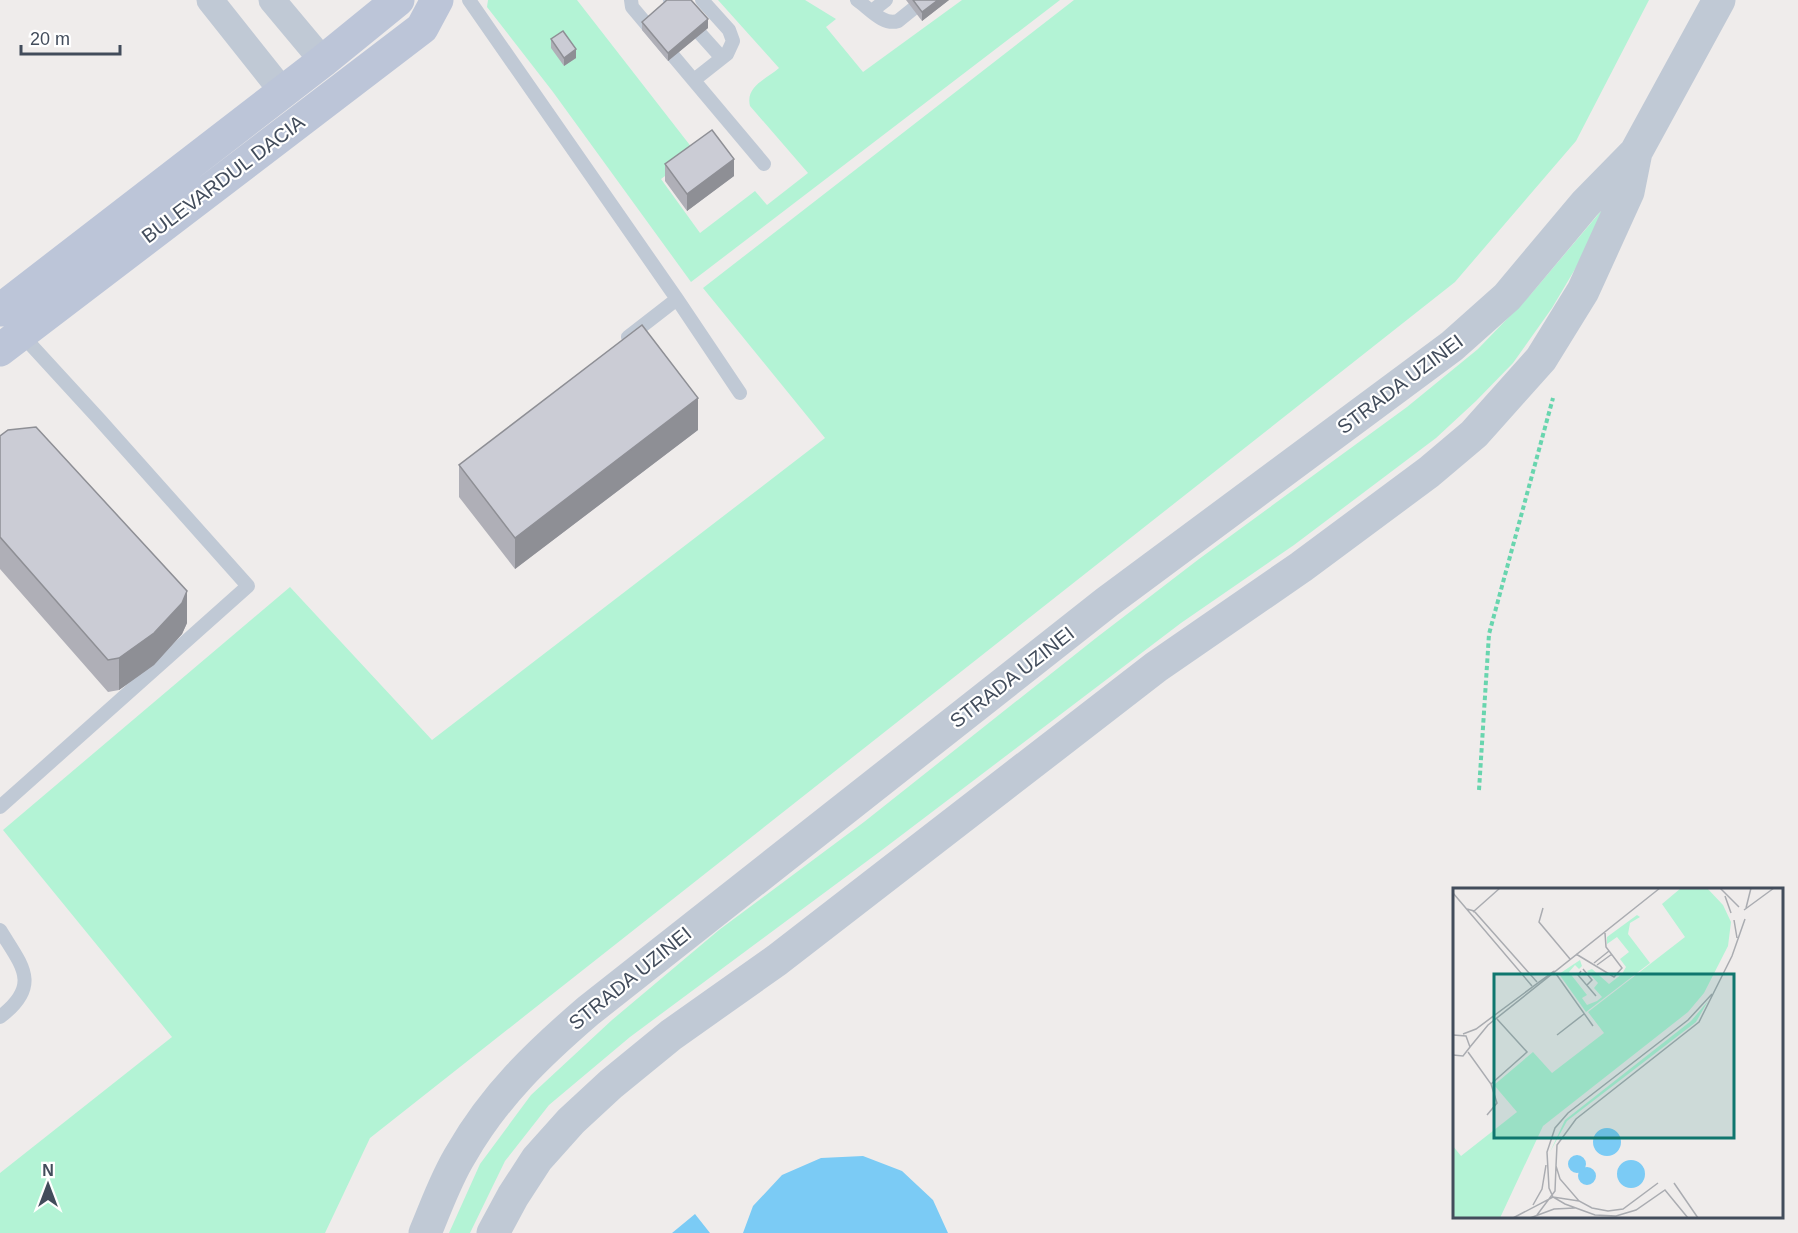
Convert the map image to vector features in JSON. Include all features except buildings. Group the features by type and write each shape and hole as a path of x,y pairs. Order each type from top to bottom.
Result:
{"main road":[{"path":"7,331 283,92 398,0"},
{"name":"BULEVARDUL DACIA","path":"7,331 422,28 437,0"}],"street":[{"path":"210,0 283,92"},
{"path":"272,0 323,61"},
{"name":"STRADA UZINEI","path":"425,1233 460,1155 476,1129 517,1076 554,1040 706,917 1107,602 1452,346 1507,297 1585,204 1636,152 1719,0"},
{"name":"STRADA UZINEI","path":"493,1233 537,1159 571,1121 611,1084 671,1035 777,960 1156,667 1301,567 1429,472 1474,434 1541,358 1583,291 1628,192 1636,152"}],"lane":[{"path":"469,0 740,393"},
{"path":"631,0 632,7 764,164"},
{"path":"670,0 722,58"},
{"path":"694,80 722,58 731,48 733,41 731,35 702,0"},
{"path":"857,0 884,20 893,23 924,0"},
{"path":"872,11 886,0"},
{"path":"621,342 677,299"},
{"path":"0,807 248,586 7,331"},
{"path":"0,930 24,969 25,989 15,1005 0,1017"}],"path":[{"path":"1479,790 1490,634 1554,393"}],"green space":[{"path":"488,0 577,0 696,153 661,179 700,233 755,191 767,205 808,173 750,106 749,99 754,88 779,68 718,0 805,0 836,19 826,27 863,72 962,0 1060,0 691,282 553,92 487,7"},
{"path":"1074,0 1649,0 1576,141 1455,282 370,1138 325,1233 0,1233 0,1173 172,1037 3,830 290,587 432,740 825,438 703,288"},
{"path":"1607,204 1581,259 1552,308 1513,363 1436,438 1294,545 1181,623 882,850 630,1037 549,1105 505,1161 470,1233 449,1233 480,1164 531,1095 612,1020 719,930 864,822 1199,559 1407,407 1478,349 1531,294"}],"water":[{"path":"863,1156 902,1171 933,1200 948,1233 743,1233 753,1206 782,1175 821,1158"},
{"path":"695,1214 710,1233 672,1233"}]}
